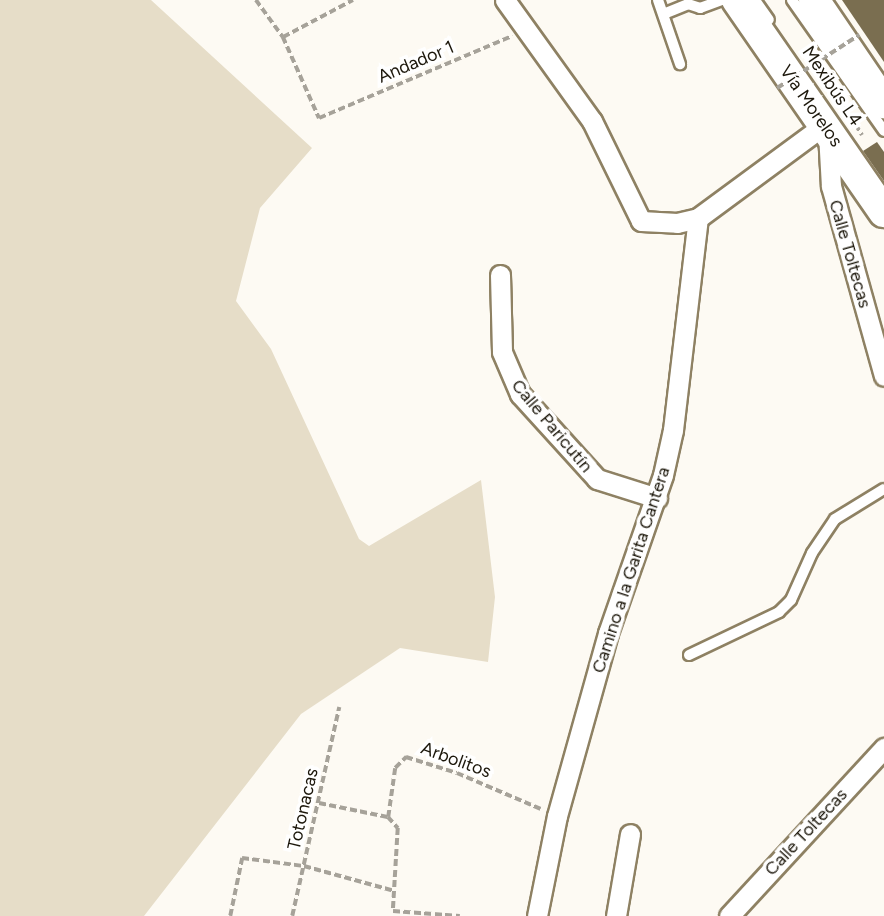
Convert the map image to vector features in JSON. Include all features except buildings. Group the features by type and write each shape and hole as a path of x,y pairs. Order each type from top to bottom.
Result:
{"main road":[{"name":"Vía Morelos","path":"737,0 884,212"},
{"path":"814,0 884,103"}],"street":[{"path":"505,0 592,121 639,219 677,223 698,218 826,127"},
{"name":"Calle Toltecas","path":"826,127 831,186 884,376"},
{"name":"Camino a la Garita Cantera","path":"537,916 557,816 608,633 657,498 673,430 698,218"},
{"name":"Calle Paricutín","path":"500,275 499,333 514,385 582,464 609,486 657,498"},
{"name":"Calle Toltecas","path":"729,916 884,748"},
{"path":"616,916 630,834"}],"lane":[{"path":"658,0 666,13 680,64"},
{"path":"666,13 688,4 700,8 722,0"},
{"path":"755,0 777,32"},
{"name":"Mexibús L4","path":"792,0 884,131"},
{"path":"688,655 779,612 791,600 812,553 835,519 884,489"}],"path":[{"path":"256,0 282,37 353,0"},
{"name":"Andador 1","path":"282,37 319,118 525,31"},
{"path":"777,88 859,35"},
{"path":"817,62 869,147"},
{"name":"Totonacas","path":"292,916 339,707"},
{"name":"Arbolitos","path":"388,817 395,768 406,757 457,773 557,816"},
{"path":"319,803 388,817 398,828 393,911 460,916"},
{"path":"230,916 242,858 304,866 395,891"}],"shaded area":[{"path":"0,0 151,0 312,148 260,208 236,301 271,349 359,539 369,546 481,480 495,597 488,662 400,648 301,714 144,916 0,916"}]}
